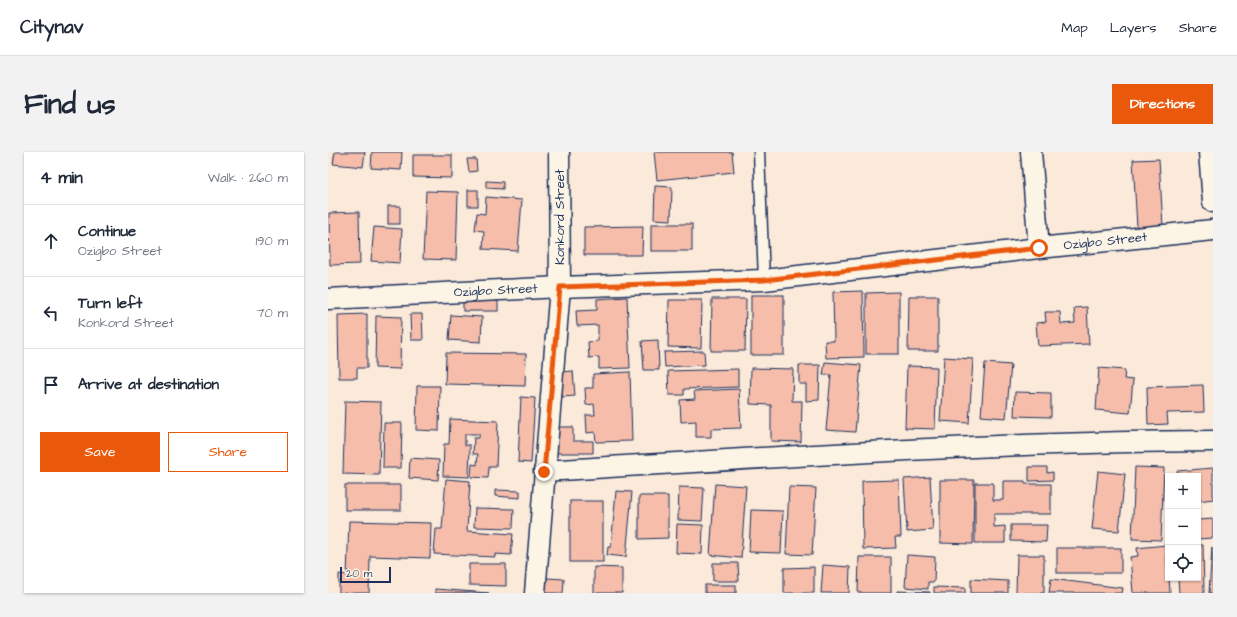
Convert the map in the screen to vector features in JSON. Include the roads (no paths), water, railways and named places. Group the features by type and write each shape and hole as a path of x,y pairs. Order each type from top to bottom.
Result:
{"street":[{"name":"Konkord Street","path":"535,593 560,287 559,152"},
{"path":"1031,152 1039,248"},
{"path":"1209,152 1213,202"},
{"name":"Ozigbo Street","path":"328,299 560,287 764,280 1039,248 1213,230"},
{"path":"544,472 861,453 1126,441 1213,440"}],"lane":[{"path":"759,152 764,280"}]}
